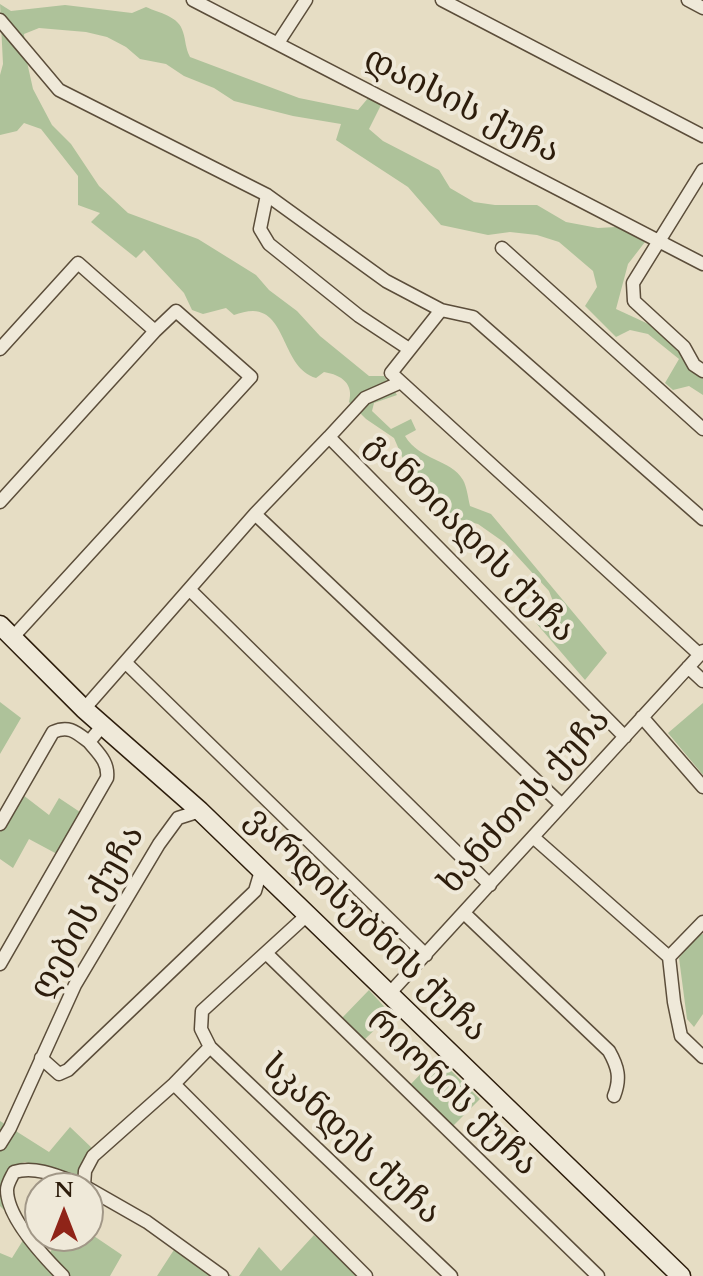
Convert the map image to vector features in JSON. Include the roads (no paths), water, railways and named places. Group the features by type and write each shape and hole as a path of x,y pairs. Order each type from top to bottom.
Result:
{"street":[{"name":"დაისის ქუჩა","path":"193,0 703,264"},
{"path":"278,43 306,0"},
{"path":"442,0 703,136"},
{"path":"688,0 703,8"},
{"path":"0,20 59,90 267,195 386,281 441,310 473,317 703,519"},
{"path":"703,170 633,283 634,301 684,347 694,365 703,371"},
{"path":"267,195 260,229 269,244 359,316 409,349"},
{"path":"502,248 703,429"},
{"path":"0,349 78,263 155,331"},
{"path":"441,310 391,373 701,652"},
{"path":"0,502 176,311 251,377 4,633"},
{"path":"329,437 365,398 399,383"},
{"name":"განთიადის ქუჩა","path":"84,709 255,514 329,437 625,737"},
{"path":"255,514 562,805"},
{"path":"190,590 490,885"},
{"name":"ვარდისუბნის ქუჩა","path":"4,633 84,709 200,811 681,1276"},
{"name":"ხანძთის ქუჩა","path":"389,994 701,652"},
{"path":"126,663 426,955"},
{"path":"688,667 703,681"},
{"path":"642,717 703,787"},
{"path":"89,742 103,725"},
{"path":"0,824 53,732 61,728 73,729 104,760 108,769 107,778 0,964"},
{"name":"ღების ქუჩა","path":"0,1144 75,985 159,844 178,818 200,811"},
{"path":"533,837 669,957 681,1036 703,1057"},
{"path":"41,1058 59,1074 68,1070 255,891 261,871"},
{"path":"464,913 609,1051 619,1071 614,1096"},
{"path":"85,1172 93,1156 174,1084 210,1047 201,1029 202,1011 306,916"},
{"path":"669,957 703,922"},
{"name":"რიონის ქუჩა","path":"266,953 598,1276"},
{"name":"სკანდეს ქუჩა","path":"210,1047 451,1276"},
{"path":"174,1084 366,1276"},
{"path":"24,1228 10,1209 7,1187 14,1172 26,1169 44,1172"},
{"path":"104,1197 147,1222 222,1276"},
{"path":"41,1252 63,1276"}]}
